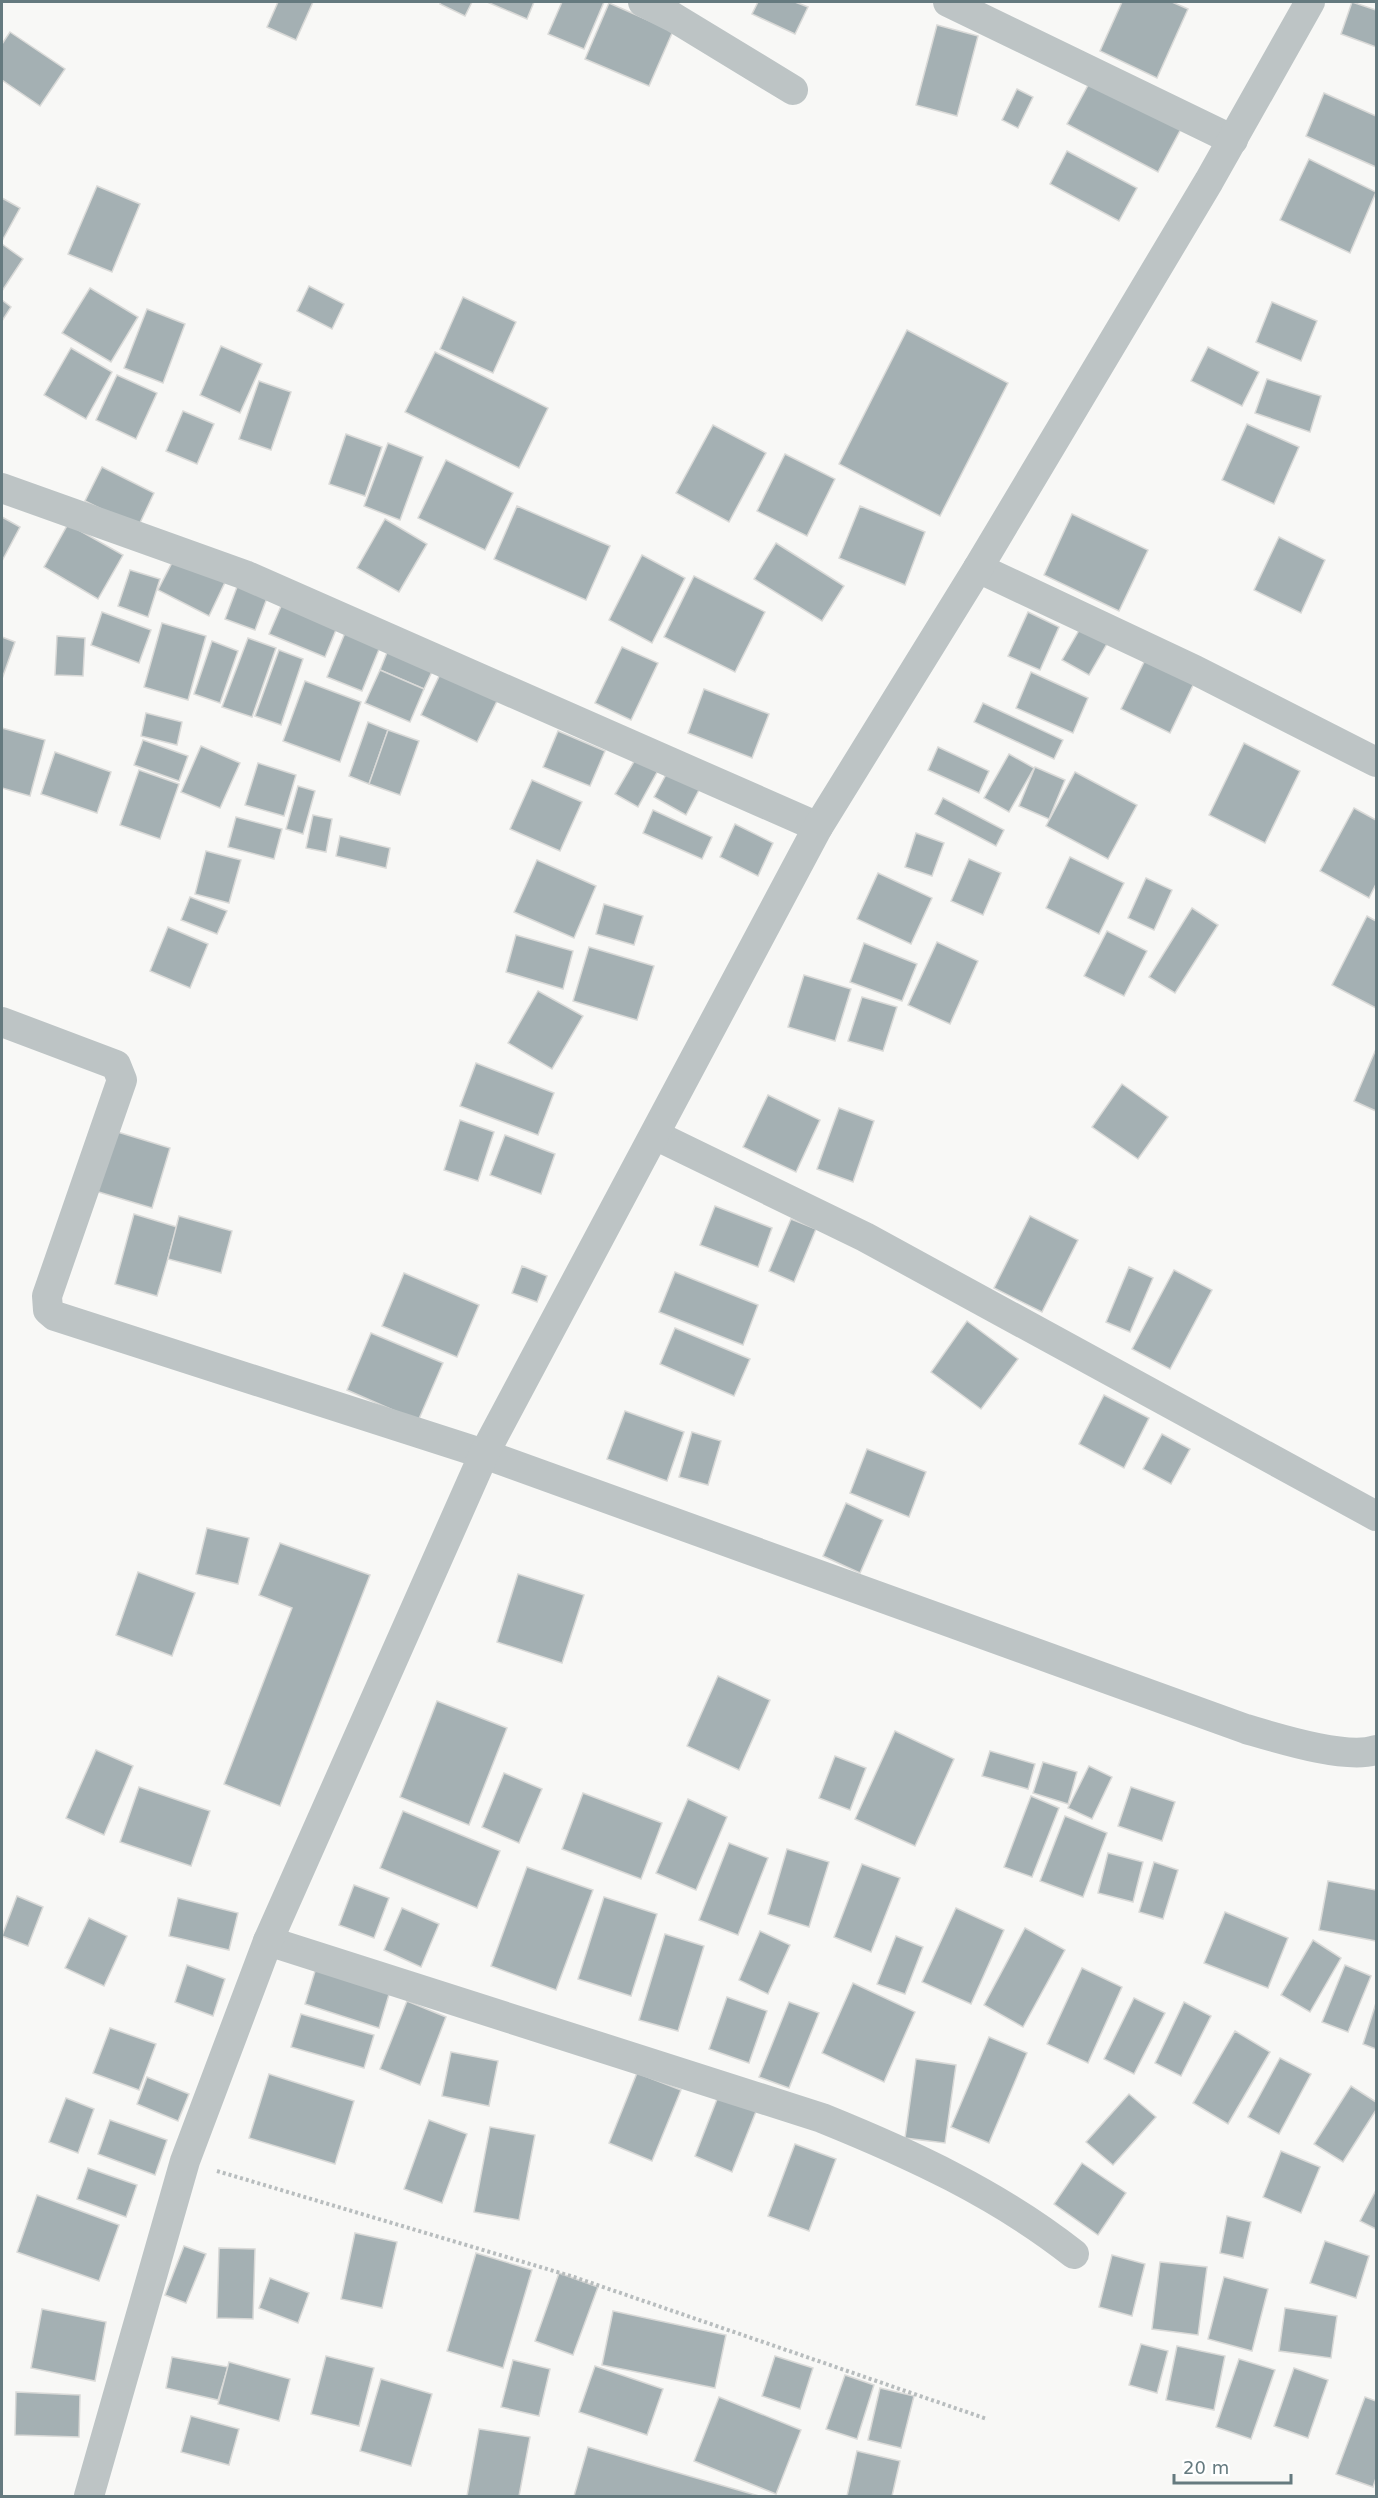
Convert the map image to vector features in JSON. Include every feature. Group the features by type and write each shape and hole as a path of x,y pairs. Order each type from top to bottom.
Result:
{"street":[{"path":"643,2 793,90"},
{"path":"948,2 1233,140"},
{"path":"89,2496 185,2161 268,1941 484,1454 818,827 978,568 1233,140 1310,2"},
{"path":"2,488 245,575 818,827"},
{"path":"978,568 1195,670 1377,762"},
{"path":"2,1022 116,1065 122,1080 47,1296 48,1310 67,1320 484,1454 1246,1729 1296,1744 1359,1752 1377,1750"},
{"path":"655,1135 865,1237 1377,1516"},
{"path":"268,1941 822,2118 899,2150 986,2194 1041,2228 1074,2254"}],"path":[{"path":"185,2161 574,2277 987,2419"}],"building":[{"path":"278,2 313,2 296,40 267,27"},
{"path":"441,2 472,2 465,16 440,4"},
{"path":"487,2 534,2 527,19"},
{"path":"562,2 604,2 584,49 548,34"},
{"path":"758,2 795,2 808,7 795,34 752,14"},
{"path":"1122,2 1172,2 1188,9 1157,78 1100,51"},
{"path":"1352,2 1376,10 1376,47 1341,34"},
{"path":"609,3 673,31 649,86 585,59"},
{"path":"937,25 978,36 957,116 916,105"},
{"path":"10,32 65,69 40,106 2,80 2,44"},
{"path":"1092,78 1183,125 1158,172 1067,124"},
{"path":"1017,89 1033,97 1018,128 1002,120"},
{"path":"1324,93 1376,116 1376,167 1306,136"},
{"path":"1067,151 1137,188 1119,221 1050,184"},
{"path":"1309,159 1376,192 1350,253 1280,220"},
{"path":"97,186 140,204 112,272 68,254"},
{"path":"2,198 20,208 2,241"},
{"path":"2,244 23,259 2,291"},
{"path":"309,286 344,304 332,329 297,311"},
{"path":"90,288 138,317 111,362 62,333"},
{"path":"463,297 516,322 493,373 440,349"},
{"path":"2,300 11,307 2,321"},
{"path":"1272,302 1317,321 1301,361 1256,342"},
{"path":"147,309 185,324 163,383 124,368"},
{"path":"907,330 1008,383 940,516 839,464"},
{"path":"221,346 262,364 240,413 200,395"},
{"path":"1208,347 1259,372 1242,406 1191,381"},
{"path":"71,348 112,372 86,419 44,395"},
{"path":"435,352 548,408 519,468 405,412"},
{"path":"117,375 157,393 136,439 96,420"},
{"path":"1267,379 1321,396 1310,432 1255,413"},
{"path":"259,381 291,392 271,450 239,439"},
{"path":"183,411 214,424 197,464 166,451"},
{"path":"1247,424 1299,447 1274,504 1222,480"},
{"path":"713,425 766,453 729,522 676,493"},
{"path":"346,434 382,447 365,496 329,484"},
{"path":"388,443 423,457 400,520 364,506"},
{"path":"785,454 835,479 807,536 757,511"},
{"path":"446,460 513,493 485,550 418,518"},
{"path":"102,467 154,493 138,527 85,501"},
{"path":"517,506 610,546 586,600 494,559"},
{"path":"860,506 925,532 905,585 839,558"},
{"path":"1072,514 1148,550 1119,611 1044,575"},
{"path":"2,517 20,527 2,561"},
{"path":"385,519 427,544 399,592 357,568"},
{"path":"68,524 123,555 98,599 44,567"},
{"path":"1279,537 1325,560 1301,613 1254,590"},
{"path":"776,543 844,586 822,621 754,579"},
{"path":"177,553 227,578 209,616 158,590"},
{"path":"642,555 685,578 652,643 609,620"},
{"path":"130,570 160,579 148,617 118,606"},
{"path":"694,576 765,612 735,672 664,637"},
{"path":"240,579 270,590 255,630 225,619"},
{"path":"285,597 340,620 325,657 269,634"},
{"path":"102,612 151,630 139,663 91,645"},
{"path":"1028,612 1059,627 1040,670 1008,656"},
{"path":"162,623 206,636 188,700 144,687"},
{"path":"1081,627 1108,642 1089,675 1062,660"},
{"path":"347,628 382,642 362,691 327,677"},
{"path":"57,636 85,638 83,676 55,675"},
{"path":"2,637 15,642 2,679"},
{"path":"248,638 276,648 252,717 222,707"},
{"path":"212,641 238,651 220,703 194,694"},
{"path":"390,645 435,665 424,689 380,670"},
{"path":"622,647 658,663 631,720 595,703"},
{"path":"279,650 303,659 281,725 255,716"},
{"path":"1148,654 1196,679 1170,733 1121,709"},
{"path":"380,670 424,689 410,722 365,703"},
{"path":"442,670 499,697 477,742 421,715"},
{"path":"1031,672 1088,698 1073,733 1016,708"},
{"path":"305,681 361,702 340,762 283,741"},
{"path":"704,689 769,714 752,758 688,733"},
{"path":"983,703 1063,740 1054,759 974,722"},
{"path":"146,713 182,722 177,745 141,736"},
{"path":"368,722 388,730 369,784 349,776"},
{"path":"2,728 45,740 30,796 2,788"},
{"path":"388,730 419,741 400,795 369,784"},
{"path":"558,731 605,751 590,786 543,767"},
{"path":"143,740 188,756 179,781 134,765"},
{"path":"1244,743 1300,771 1265,843 1209,815"},
{"path":"201,746 240,763 220,808 181,792"},
{"path":"938,747 989,771 979,793 928,770"},
{"path":"55,752 111,772 97,813 41,794"},
{"path":"639,753 661,765 638,807 615,794"},
{"path":"1009,754 1034,768 1009,812 984,798"},
{"path":"258,763 296,775 284,816 245,805"},
{"path":"1035,767 1065,780 1049,819 1019,806"},
{"path":"669,769 701,786 686,815 654,797"},
{"path":"139,770 179,784 160,839 120,825"},
{"path":"1075,772 1137,805 1108,859 1046,826"},
{"path":"532,780 582,802 560,851 510,829"},
{"path":"298,786 315,791 303,834 286,829"},
{"path":"943,798 1004,830 996,846 935,814"},
{"path":"1354,808 1376,820 1376,884 1369,898 1320,871"},
{"path":"653,810 712,837 702,859 643,833"},
{"path":"313,815 332,819 326,852 306,848"},
{"path":"236,817 282,829 274,859 228,847"},
{"path":"735,824 773,843 758,876 720,857"},
{"path":"916,833 944,843 932,876 905,867"},
{"path":"340,836 390,848 386,868 336,856"},
{"path":"206,851 241,860 229,903 195,894"},
{"path":"1070,857 1124,883 1099,934 1046,908"},
{"path":"969,859 1001,873 983,915 951,901"},
{"path":"537,860 596,886 574,938 514,912"},
{"path":"878,873 932,898 911,944 857,919"},
{"path":"1146,878 1172,890 1154,930 1128,918"},
{"path":"190,897 227,911 217,934 181,920"},
{"path":"604,904 643,916 634,945 596,934"},
{"path":"1192,908 1218,925 1175,993 1149,977"},
{"path":"1367,916 1376,921 1376,1008 1332,985"},
{"path":"168,927 208,944 190,988 150,971"},
{"path":"1107,931 1147,951 1124,996 1084,976"},
{"path":"516,935 573,951 563,989 506,972"},
{"path":"937,942 978,961 950,1024 908,1005"},
{"path":"864,943 917,964 902,1001 850,982"},
{"path":"589,947 654,966 637,1020 573,1001"},
{"path":"804,975 851,989 835,1041 788,1027"},
{"path":"538,991 583,1016 552,1069 508,1043"},
{"path":"862,997 897,1007 883,1051 848,1041"},
{"path":"1376,1049 1376,1111 1354,1101"},
{"path":"476,1063 554,1093 538,1135 460,1106"},
{"path":"1122,1084 1168,1117 1138,1159 1092,1127"},
{"path":"768,1095 820,1120 796,1172 743,1147"},
{"path":"839,1108 874,1121 853,1182 817,1169"},
{"path":"460,1120 494,1132 478,1181 444,1170"},
{"path":"111,1130 170,1148 152,1208 92,1190"},
{"path":"505,1135 555,1154 541,1194 490,1175"},
{"path":"715,1206 772,1228 758,1267 700,1245"},
{"path":"134,1214 177,1227 157,1296 115,1284"},
{"path":"179,1216 232,1231 221,1273 168,1259"},
{"path":"1030,1216 1078,1240 1042,1312 994,1288"},
{"path":"791,1219 816,1229 794,1282 769,1271"},
{"path":"522,1266 547,1276 537,1302 512,1293"},
{"path":"1129,1267 1153,1278 1130,1332 1106,1322"},
{"path":"1174,1270 1212,1290 1170,1369 1132,1349"},
{"path":"675,1272 758,1305 743,1345 659,1312"},
{"path":"404,1273 479,1305 457,1357 382,1326"},
{"path":"967,1321 1018,1359 981,1409 931,1372"},
{"path":"675,1328 750,1359 734,1396 660,1364"},
{"path":"371,1333 443,1363 418,1421 347,1390"},
{"path":"1104,1395 1149,1418 1124,1468 1079,1444"},
{"path":"625,1411 684,1432 667,1481 607,1459"},
{"path":"692,1432 721,1441 708,1485 679,1477"},
{"path":"1162,1434 1190,1449 1171,1484 1143,1469"},
{"path":"867,1449 926,1472 909,1517 850,1493"},
{"path":"846,1503 883,1520 860,1573 823,1556"},
{"path":"207,1528 249,1538 238,1584 196,1574"},
{"path":"280,1543 370,1575 280,1806 224,1784 292,1608 259,1595"},
{"path":"138,1572 195,1593 172,1656 116,1635"},
{"path":"518,1574 584,1595 562,1663 497,1642"},
{"path":"718,1676 770,1700 739,1770 687,1746"},
{"path":"437,1701 507,1728 469,1825 400,1797"},
{"path":"895,1731 954,1759 915,1846 855,1819"},
{"path":"96,1750 133,1766 104,1835 66,1818"},
{"path":"990,1751 1035,1764 1028,1789 982,1776"},
{"path":"835,1756 866,1768 850,1810 819,1798"},
{"path":"1043,1762 1077,1772 1068,1804 1033,1793"},
{"path":"1089,1766 1112,1777 1092,1819 1068,1808"},
{"path":"504,1773 542,1789 519,1843 482,1827"},
{"path":"139,1787 210,1811 191,1866 120,1842"},
{"path":"1131,1787 1175,1802 1162,1841 1118,1826"},
{"path":"583,1793 662,1823 641,1879 562,1849"},
{"path":"1031,1796 1059,1808 1032,1877 1004,1867"},
{"path":"688,1799 727,1817 696,1890 656,1873"},
{"path":"403,1811 500,1851 477,1908 380,1868"},
{"path":"1065,1816 1107,1833 1083,1897 1040,1881"},
{"path":"729,1843 768,1858 738,1935 699,1920"},
{"path":"787,1849 829,1862 809,1927 768,1914"},
{"path":"1108,1853 1143,1862 1133,1902 1098,1893"},
{"path":"1154,1862 1178,1870 1163,1919 1139,1912"},
{"path":"862,1864 900,1878 871,1952 834,1937"},
{"path":"527,1867 593,1890 556,1990 491,1966"},
{"path":"1328,1881 1376,1890 1376,1941 1319,1930"},
{"path":"354,1885 389,1898 374,1938 339,1925"},
{"path":"17,1896 43,1907 28,1946 2,1936"},
{"path":"604,1897 657,1914 631,1996 578,1979"},
{"path":"178,1898 238,1913 229,1950 169,1936"},
{"path":"402,1908 439,1924 421,1967 384,1950"},
{"path":"956,1908 1004,1930 971,2004 922,1982"},
{"path":"1225,1912 1288,1938 1268,1988 1204,1963"},
{"path":"89,1918 127,1936 104,1986 65,1968"},
{"path":"1025,1928 1065,1950 1023,2027 984,2005"},
{"path":"760,1931 790,1945 768,1994 739,1980"},
{"path":"665,1934 704,1946 678,2031 639,2020"},
{"path":"896,1936 923,1947 905,1994 877,1984"},
{"path":"1313,1940 1341,1958 1310,2012 1281,1995"},
{"path":"187,1965 225,1979 213,2016 175,2002"},
{"path":"1345,1965 1371,1976 1348,2032 1322,2022"},
{"path":"316,1968 390,1991 379,2028 305,2004"},
{"path":"1082,1968 1122,1987 1088,2063 1047,2044"},
{"path":"853,1983 915,2012 884,2082 822,2053"},
{"path":"727,1997 767,2011 749,2063 709,2049"},
{"path":"1134,1998 1165,2013 1134,2074 1104,2059"},
{"path":"407,2001 446,2017 420,2085 380,2069"},
{"path":"789,2002 819,2013 789,2088 759,2077"},
{"path":"1184,2002 1211,2016 1181,2076 1155,2063"},
{"path":"1376,2003 1376,2049 1363,2044"},
{"path":"301,2014 374,2035 364,2068 291,2047"},
{"path":"110,2028 156,2044 139,2090 93,2073"},
{"path":"1235,2031 1270,2052 1228,2124 1193,2103"},
{"path":"989,2037 1027,2053 989,2143 951,2127"},
{"path":"451,2052 498,2061 489,2106 442,2096"},
{"path":"1280,2058 1311,2074 1279,2134 1248,2117"},
{"path":"916,2059 956,2065 945,2143 905,2138"},
{"path":"637,2073 681,2090 652,2161 609,2143"},
{"path":"269,2074 354,2101 335,2164 249,2138"},
{"path":"147,2077 189,2094 178,2121 137,2104"},
{"path":"1351,2086 1376,2102 1376,2110 1343,2162 1314,2144"},
{"path":"719,2094 757,2109 732,2172 695,2156"},
{"path":"1129,2094 1156,2117 1113,2165 1086,2142"},
{"path":"66,2098 94,2109 78,2153 49,2142"},
{"path":"110,2120 167,2140 155,2175 98,2154"},
{"path":"429,2120 467,2134 442,2203 404,2189"},
{"path":"490,2127 535,2135 519,2220 474,2212"},
{"path":"795,2144 836,2159 809,2231 768,2216"},
{"path":"1281,2151 1320,2167 1301,2213 1263,2197"},
{"path":"1082,2163 1126,2193 1098,2235 1054,2204"},
{"path":"88,2168 137,2185 126,2217 77,2199"},
{"path":"1376,2190 1376,2229 1360,2221"},
{"path":"37,2195 119,2225 99,2281 17,2252"},
{"path":"1227,2216 1251,2222 1243,2258 1220,2253"},
{"path":"355,2233 397,2242 382,2308 341,2299"},
{"path":"1325,2241 1369,2256 1356,2298 1310,2283"},
{"path":"184,2246 206,2254 186,2303 165,2295"},
{"path":"219,2248 255,2249 253,2319 217,2318"},
{"path":"476,2253 532,2270 503,2368 447,2351"},
{"path":"1112,2255 1145,2264 1132,2316 1099,2307"},
{"path":"1160,2262 1207,2267 1198,2335 1152,2329"},
{"path":"559,2273 598,2287 573,2355 535,2341"},
{"path":"1224,2277 1268,2289 1252,2351 1208,2339"},
{"path":"270,2278 309,2293 298,2323 259,2308"},
{"path":"1285,2308 1337,2316 1331,2358 1279,2351"},
{"path":"42,2309 106,2322 95,2381 31,2368"},
{"path":"613,2311 726,2335 715,2388 602,2365"},
{"path":"1141,2344 1168,2351 1157,2393 1129,2385"},
{"path":"1177,2346 1225,2356 1214,2410 1166,2400"},
{"path":"326,2356 374,2368 359,2426 311,2414"},
{"path":"775,2356 813,2368 800,2409 762,2396"},
{"path":"172,2357 228,2367 218,2400 166,2388"},
{"path":"1239,2359 1275,2370 1251,2439 1216,2427"},
{"path":"513,2360 550,2369 539,2416 501,2407"},
{"path":"229,2362 290,2379 279,2421 218,2404"},
{"path":"595,2366 663,2389 647,2435 579,2412"},
{"path":"1294,2368 1328,2380 1308,2438 1274,2426"},
{"path":"845,2375 874,2385 857,2439 826,2429"},
{"path":"381,2379 432,2394 411,2466 360,2451"},
{"path":"880,2388 914,2396 901,2448 868,2440"},
{"path":"16,2392 80,2395 79,2437 15,2435"},
{"path":"719,2397 801,2430 776,2494 694,2461"},
{"path":"1365,2397 1376,2401 1376,2478 1373,2487 1336,2474"},
{"path":"191,2416 239,2429 229,2465 181,2452"},
{"path":"479,2429 530,2437 519,2496 467,2496"},
{"path":"588,2447 759,2496 574,2496"},
{"path":"857,2451 900,2461 892,2496 847,2496"}]}
